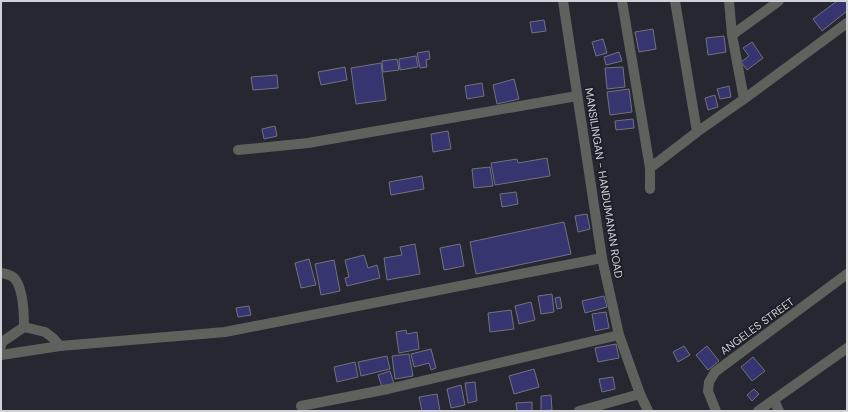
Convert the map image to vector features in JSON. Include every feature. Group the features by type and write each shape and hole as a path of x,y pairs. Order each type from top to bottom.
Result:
{"street":[{"name":"MANSILINGAN - HANDUMANAN ROAD","path":"563,1 602,258 620,335 640,394 648,411"},
{"path":"622,1 650,168 650,189"},
{"path":"675,1 697,132"},
{"path":"729,1 732,34 744,99"},
{"path":"732,34 779,1"},
{"path":"650,168 847,23"},
{"path":"238,150 308,143 577,96"},
{"path":"1,355 60,346 225,332 602,258"},
{"path":"1,273 9,274 16,279 24,314 24,327"},
{"name":"ANGELES STREET","path":"716,411 708,391 709,382 715,372 847,274"},
{"path":"1,346 2,342 24,327 45,332 54,338 60,346"},
{"path":"301,406 388,389 620,335"},
{"path":"758,411 847,348"},
{"path":"579,411 640,394"},
{"path":"774,400 779,411"}],"building":[{"path":"837,1 845,1 847,4 847,11 822,31 813,19"},
{"path":"544,20 546,31 532,33 530,22"},
{"path":"653,29 656,49 639,52 635,32"},
{"path":"724,36 726,52 708,55 706,38"},
{"path":"603,39 607,53 596,56 592,42"},
{"path":"752,42 763,58 747,70 741,62 749,56 743,48"},
{"path":"429,51 430,59 426,60 427,67 420,68 417,53"},
{"path":"619,52 622,61 606,65 604,57"},
{"path":"416,56 418,67 400,70 399,59"},
{"path":"397,59 399,70 383,72 382,61"},
{"path":"381,63 386,100 356,104 351,68"},
{"path":"345,67 347,80 321,85 318,72"},
{"path":"623,67 625,87 607,89 605,68"},
{"path":"277,75 278,88 253,90 251,77"},
{"path":"514,79 519,99 497,104 493,85"},
{"path":"482,83 484,96 467,99 465,86"},
{"path":"729,86 731,97 720,99 717,89"},
{"path":"629,89 632,112 610,115 607,92"},
{"path":"715,95 718,107 708,110 705,98"},
{"path":"633,119 634,128 616,130 615,121"},
{"path":"275,126 277,136 264,139 262,129"},
{"path":"448,131 451,149 433,152 431,134"},
{"path":"547,158 550,176 495,185 491,163 517,159 518,163"},
{"path":"490,167 493,186 474,188 472,169"},
{"path":"422,176 424,189 391,195 389,182"},
{"path":"516,192 518,204 502,207 500,194"},
{"path":"587,214 590,229 578,232 575,216"},
{"path":"564,222 571,254 476,274 470,242"},
{"path":"415,244 420,274 387,280 384,258 402,255 400,247"},
{"path":"460,244 464,266 444,270 440,248"},
{"path":"364,255 368,268 377,265 380,278 347,286 345,278 349,277 345,260"},
{"path":"309,259 316,285 301,288 295,263"},
{"path":"334,260 340,291 321,295 315,264"},
{"path":"552,294 554,312 541,314 538,296"},
{"path":"604,296 607,307 585,313 582,301"},
{"path":"560,297 562,308 557,309 555,298"},
{"path":"531,302 535,320 519,324 515,306"},
{"path":"249,306 251,315 238,317 236,308"},
{"path":"511,310 514,329 490,332 488,313"},
{"path":"606,312 609,328 595,331 592,314"},
{"path":"406,330 407,334 417,332 419,349 399,353 396,332"},
{"path":"616,344 619,358 598,362 595,348"},
{"path":"684,346 690,355 678,362 673,352"},
{"path":"707,346 719,361 708,370 696,355"},
{"path":"431,349 436,368 431,370 429,363 414,367 411,354"},
{"path":"409,354 413,376 395,379 392,356"},
{"path":"387,356 390,369 361,376 358,362"},
{"path":"753,357 765,371 752,381 741,367"},
{"path":"355,362 358,377 337,382 334,367"},
{"path":"534,369 539,387 514,394 509,376"},
{"path":"390,371 394,384 382,387 378,375"},
{"path":"613,377 615,389 602,392 599,379"},
{"path":"475,382 477,401 468,403 465,383"},
{"path":"461,385 465,405 451,408 447,389"},
{"path":"754,389 759,394 752,401 747,395"},
{"path":"437,394 440,411 422,411 419,397"},
{"path":"551,395 552,410 541,411 541,396"},
{"path":"532,402 532,411 517,411 516,403"}]}
